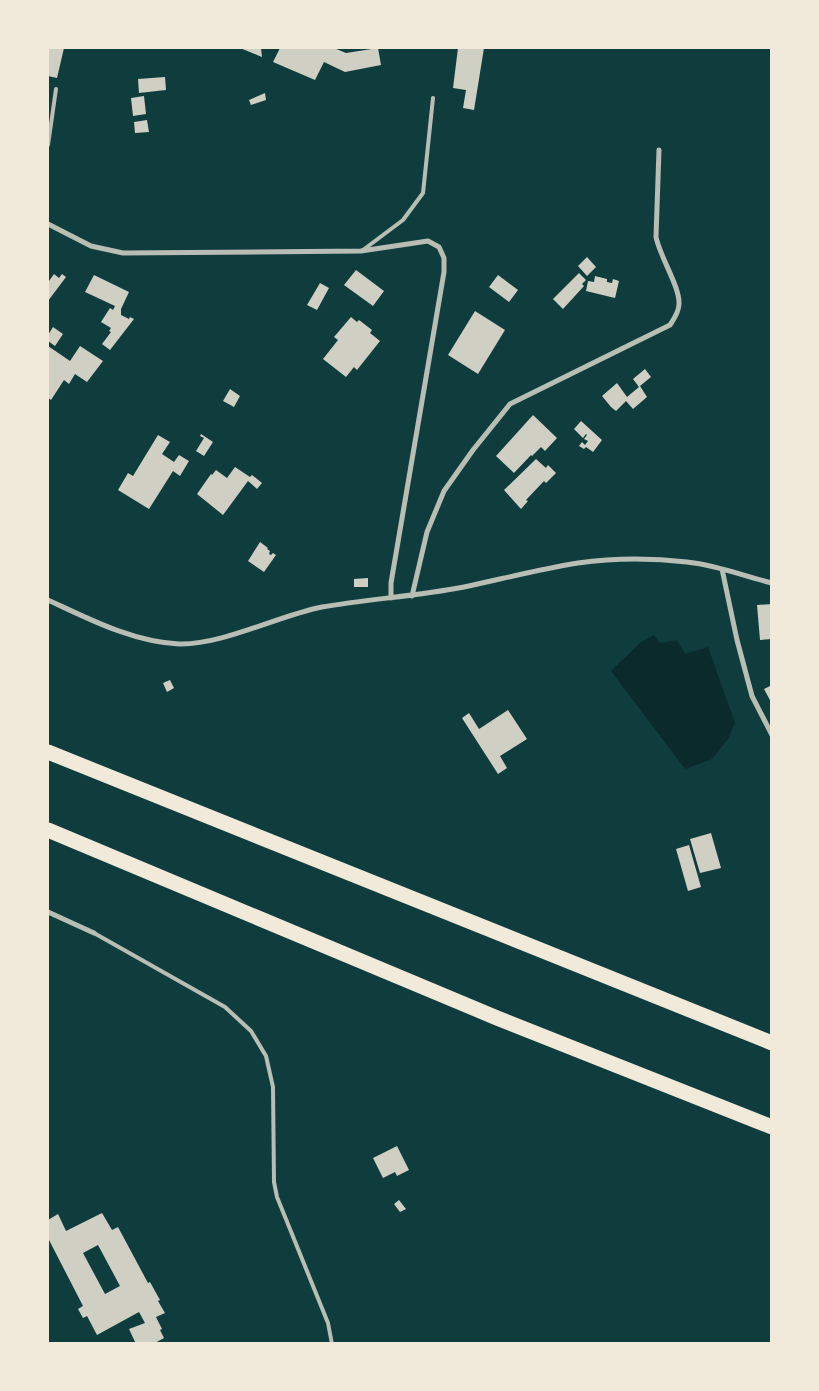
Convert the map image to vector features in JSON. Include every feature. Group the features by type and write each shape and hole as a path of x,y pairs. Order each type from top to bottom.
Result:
{"highway":[{"path":"48,752 772,1043"},
{"path":"48,830 497,1018 772,1127"}],"street":[{"path":"412,596 427,532 444,491 473,450 510,404 670,325 677,314 680,303 664,260 658,250 656,237 659,150"},
{"path":"48,224 92,246 123,253 361,251 428,241 439,247 444,258 444,272 391,583 391,598"},
{"path":"48,600 88,619 130,635 181,644 227,636 280,618 322,607 412,596 570,565 616,560 689,562 722,568 772,583"},
{"path":"722,568 737,640 752,696 772,735"},
{"path":"48,912 94,933"}],"lane":[{"path":"48,145 56,89"},
{"path":"361,251 404,220 423,193 433,98"},
{"path":"94,933 225,1007 251,1031 266,1056 273,1087 274,1182 285,1218 328,1323 332,1344"}],"water":[{"path":"654,635 660,643 677,640 685,654 708,647 735,723 728,739 712,759 685,769 611,671 641,642"}],"building":[{"path":"48,48 64,48 57,78 48,76"},
{"path":"240,48 261,48 262,57"},
{"path":"280,48 334,48 346,53 378,48 381,65 345,72 324,62 315,80 273,62"},
{"path":"458,48 484,48 474,110 463,108 466,90 453,88"},
{"path":"165,77 166,90 139,93 138,79"},
{"path":"265,93 266,100 251,105 249,100"},
{"path":"144,96 146,114 133,116 131,98"},
{"path":"147,120 149,132 135,133 134,122"},
{"path":"587,257 596,267 587,276 578,266"},
{"path":"356,270 384,291 373,306 344,285"},
{"path":"579,273 586,280 582,284 584,286 563,309 553,299"},
{"path":"54,274 59,278 62,274 66,277 48,301 48,280"},
{"path":"94,275 129,292 121,309 121,315 134,319 110,350 102,344 111,332 109,331 111,328 101,322 110,308 113,310 115,306 85,292"},
{"path":"498,275 518,290 509,302 489,287"},
{"path":"595,276 607,279 607,282 612,283 613,279 619,281 615,298 586,291 588,281 594,282"},
{"path":"320,283 329,288 317,310 307,305"},
{"path":"475,311 505,330 478,374 448,355"},
{"path":"351,317 357,322 359,320 372,330 370,333 380,341 357,370 354,367 346,377 323,359 338,340 334,337"},
{"path":"53,327 63,334 55,346 48,341 48,335"},
{"path":"48,346 70,361 80,346 103,361 87,382 75,374 69,384 64,380 51,400 48,398"},
{"path":"645,369 651,377 640,386 647,397 633,409 626,401 616,411 602,396 617,383 627,397 639,387 633,379"},
{"path":"230,389 240,396 234,407 223,401"},
{"path":"533,415 557,438 545,451 541,447 531,455 514,473 496,456"},
{"path":"581,421 602,440 593,452 586,447 584,449 579,446 582,442 585,445 588,441 584,439 586,434 583,438 574,429"},
{"path":"201,434 213,442 204,456 196,451 204,438 200,436"},
{"path":"158,435 170,442 162,454 174,462 179,455 189,461 180,476 173,471 149,509 118,490 128,473 133,476"},
{"path":"536,459 546,468 548,465 556,473 546,483 544,481 526,500 528,501 521,509 504,490"},
{"path":"235,467 250,477 252,475 262,483 257,489 248,481 223,515 197,494 216,470 227,478"},
{"path":"260,542 268,548 269,554 273,553 276,555 264,572 248,561"},
{"path":"368,578 368,587 354,587 354,579"},
{"path":"772,604 772,639 760,640 757,605"},
{"path":"170,680 174,688 167,692 163,683"},
{"path":"772,685 772,704 764,689"},
{"path":"508,710 527,739 500,756 507,768 498,774 462,718 469,713 479,729"},
{"path":"711,833 721,868 700,873 690,839"},
{"path":"689,845 701,887 688,891 676,849"},
{"path":"397,1146 409,1170 397,1176 395,1172 383,1178 373,1158"},
{"path":"399,1200 406,1209 400,1212 394,1204"},
{"path":"102,1213 112,1230 118,1227 148,1283 150,1282 160,1300 158,1301 165,1313 156,1317 164,1338 153,1344 136,1344 129,1329 145,1323 139,1312 97,1335 87,1316 83,1318 78,1309 83,1306 48,1238 48,1220 58,1214 66,1231","holes":["98,1245 120,1286 105,1294 83,1253"]}]}
